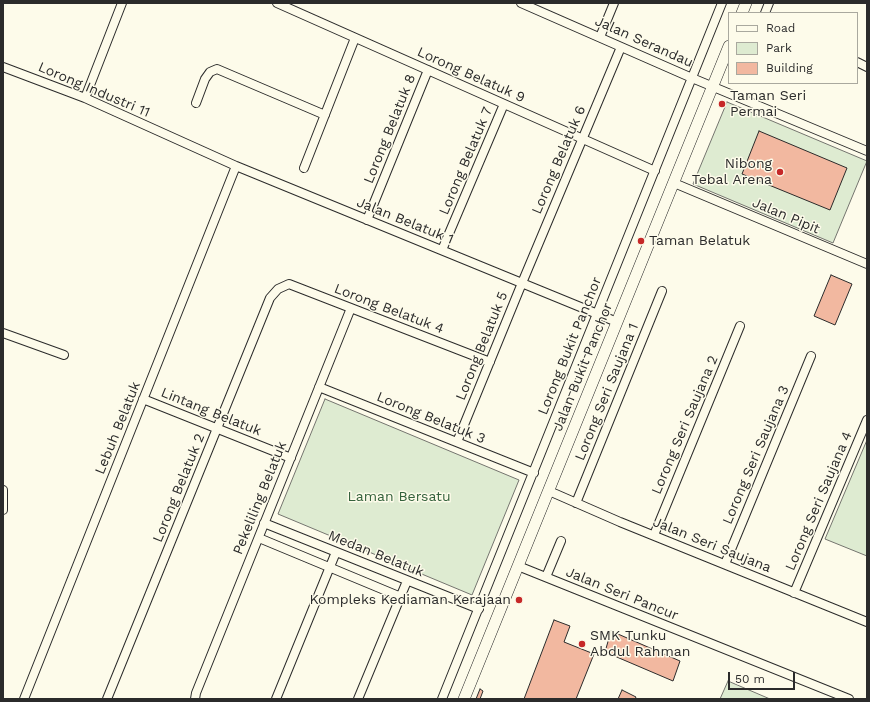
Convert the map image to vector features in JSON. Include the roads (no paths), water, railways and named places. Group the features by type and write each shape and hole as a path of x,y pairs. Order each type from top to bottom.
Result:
{"main road":[{"name":"Jalan Bukit Panchor","path":"464,699 728,48"}],"street":[{"path":"85,98 122,3"},
{"name":"Lorong Belatuk 9","path":"277,3 655,171"},
{"name":"Jalan Serandau","path":"521,3 692,78 867,151"},
{"path":"600,37 614,3"},
{"name":"Lorong Bukit Panchor","path":"442,699 722,3"},
{"path":"304,168 355,38"},
{"name":"Lorong Belatuk 6","path":"522,283 621,47"},
{"path":"858,62 867,67"},
{"name":"Lorong Industri 11","path":"3,67 85,98 183,143"},
{"path":"196,103 205,79 210,72 217,69 325,115"},
{"name":"Lorong Belatuk 8","path":"367,220 428,70"},
{"name":"Lorong Belatuk 7","path":"442,250 504,104"},
{"name":"Jalan Belatuk 1","path":"183,143 617,322"},
{"name":"Lebuh Belatuk","path":"24,699 236,166"},
{"name":"Jalan Pipit","path":"674,183 867,264"},
{"name":"Lorong Belatuk 5","path":"457,442 522,283"},
{"name":"Lorong Belatuk 4","path":"278,289 289,284 490,362"},
{"name":"Lorong Belatuk 2","path":"107,699 270,298 278,289"},
{"name":"Lorong Seri Saujana 1","path":"576,503 662,291"},
{"name":"Pekeliling Belatuk","path":"195,699 196,693 351,308"},
{"name":"Lorong Seri Saujana 2","path":"654,535 740,326"},
{"path":"3,333 64,355"},
{"name":"Lorong Seri Saujana 3","path":"725,564 811,356"},
{"name":"Lorong Belatuk 3","path":"319,387 534,472"},
{"name":"Lintang Belatuk","path":"143,399 291,458"},
{"name":"Lorong Seri Saujana 4","path":"794,592 867,420"},
{"path":"3,490 3,510"},
{"name":"Jalan Seri Saujana","path":"549,491 867,622"},
{"name":"Medan Belatuk","path":"264,523 478,609"},
{"path":"258,538 401,597"},
{"path":"546,577 561,541"},
{"path":"276,699 336,552"},
{"name":"Jalan Seri Pancur","path":"518,566 849,699"},
{"path":"358,699 407,581"}],"place":[{"name":"Taman Seri Permai","path":"722,104"},
{"name":"Nibong Tebal Arena","path":"780,172"},
{"name":"Taman Belatuk","path":"641,241"},
{"name":"Kompleks Kediaman Kerajaan","path":"519,600"},
{"name":"SMK Tunku Abdul Rahman","path":"582,644"}],"park label":[{"name":"Laman Bersatu","path":"399,497"}]}
